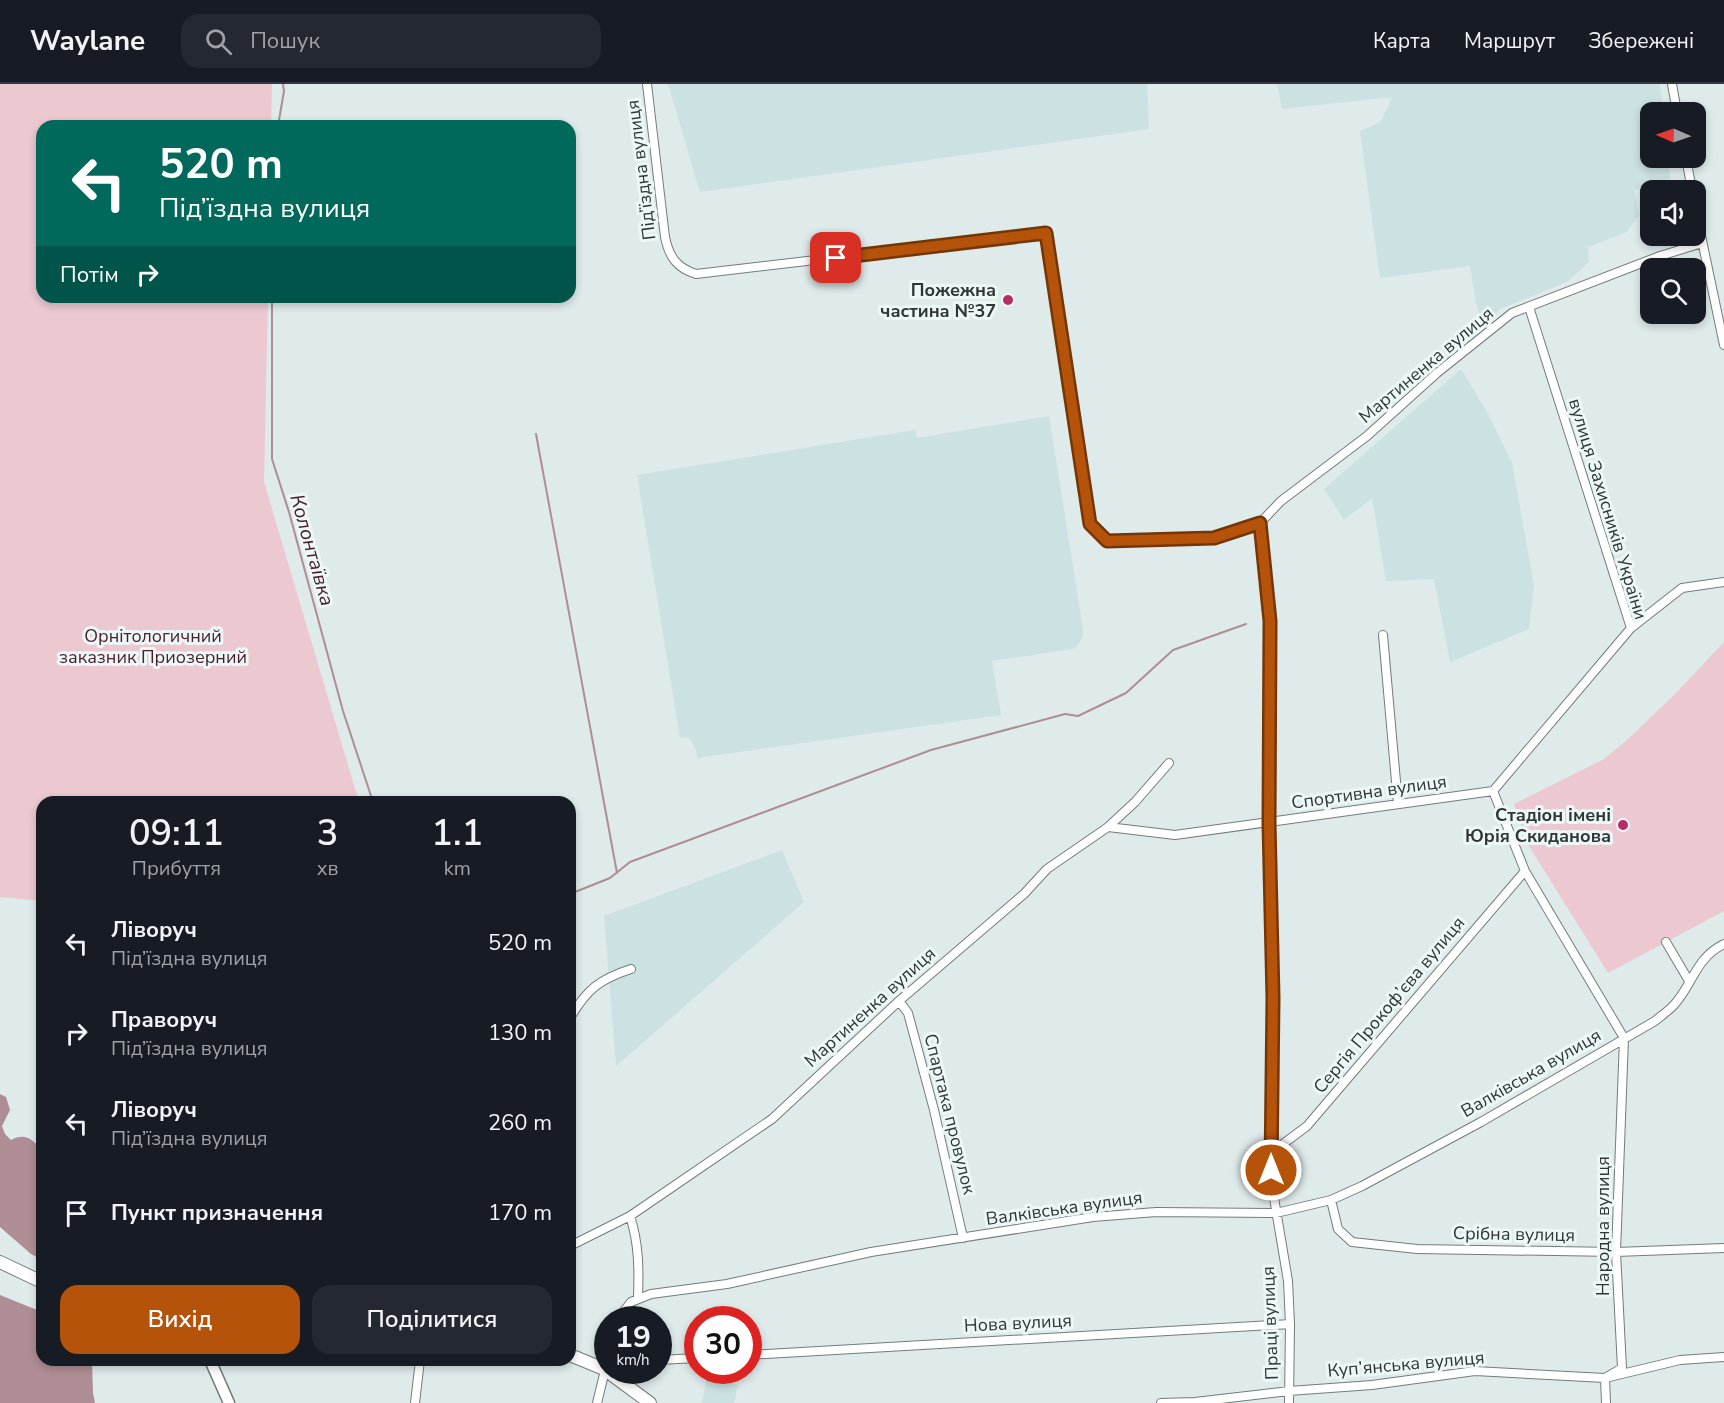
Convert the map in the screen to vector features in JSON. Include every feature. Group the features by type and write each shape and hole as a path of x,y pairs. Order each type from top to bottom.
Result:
{"main road":[{"path":"0,1262 36,1279"},
{"path":"576,1357 594,1362"},
{"path":"628,1384 650,1403"}],"street":[{"name":"Під’їздна вулиця","path":"647,84 665,237 668,250 675,262 684,270 696,274 1046,233 1090,524 1107,541 1214,538 1260,523"},
{"path":"1672,84 1675,102"},
{"name":"Мартиненка вулиця","path":"1260,523 1281,501 1367,436 1437,373 1512,314 1660,256 1692,246"},
{"path":"1703,246 1724,345"},
{"name":"вулиця Захисників України","path":"1493,791 1631,628 1528,307"},
{"name":"Праці вулиця","path":"1260,523 1270,621 1272,1186 1288,1281 1290,1403"},
{"path":"1631,628 1682,588 1724,582"},
{"path":"1383,635 1398,804"},
{"name":"Мартиненка вулиця","path":"576,1243 630,1216 772,1119 899,1001 1024,894 1047,868 1108,827 1135,802 1169,763"},
{"path":"1493,791 1525,871 1624,1038"},
{"name":"Спортивна вулиця","path":"1108,827 1175,836 1493,791"},
{"name":"Сергія Прокоф’єва вулиця","path":"1271,1153 1307,1126 1525,871"},
{"path":"1666,942 1689,981"},
{"name":"Валківська вулиця","path":"638,1298 651,1294 727,1284 871,1252 1104,1216 1156,1212 1276,1213 1331,1200 1362,1186 1481,1122 1655,1021 1673,1006 1696,968 1711,951 1724,944"},
{"path":"576,1008 590,990 608,976 631,969"},
{"name":"Спартака провулок","path":"899,1001 908,1013 934,1110 963,1238"},
{"name":"Народна вулиця","path":"1605,1377 1622,1368 1616,1252 1624,1038"},
{"name":"Срібна вулиця","path":"1331,1200 1338,1228 1352,1242 1418,1249 1616,1252 1724,1248"},
{"path":"628,1306 638,1298 638,1253 630,1216"},
{"name":"Нова вулиця","path":"762,1354 1290,1324"},
{"name":"Куп’янська вулиця","path":"1161,1403 1196,1402 1289,1391 1372,1385 1475,1371 1605,1377 1680,1360 1724,1358"},
{"path":"213,1366 229,1403"},
{"path":"415,1403 419,1366"},
{"path":"1605,1377 1606,1403"},
{"path":"597,1403 602,1384"}],"shaded area":[{"path":"668,84 1147,84 1149,129 700,192"},
{"path":"1277,84 1660,84 1662,102 1640,102 1640,168 1669,168 1670,178 1640,180 1640,188 1634,190 1639,215 1627,232 1588,247 1589,262 1567,282 1500,309 1483,326 1476,303 1470,266 1380,278 1360,131 1381,122 1392,97 1282,109"},
{"path":"1461,369 1488,414 1512,463 1534,585 1529,629 1450,662 1434,579 1386,581 1372,498 1344,520 1324,489"},
{"path":"1049,416 1083,629 1083,637 1076,647 992,661 1001,715 697,758 696,750 689,737 680,738 637,475 915,430 917,438"},
{"path":"782,850 804,902 616,1066 604,916"},
{"path":"0,1094 6,1097 10,1110 2,1126 5,1134 11,1140 25,1137 36,1144 36,1257 0,1227"},
{"path":"0,1295 36,1310 36,1366 92,1366 95,1403 0,1403"},
{"path":"706,1384 738,1385 734,1403 702,1403"}],"green space":[{"name":"Орнiтологичний заказник Приозерний","path":"0,84 272,84 271,120 36,120 36,303 268,303 264,482 357,796 36,796 36,900 0,897"},
{"name":"Стадiон імені Юрія Скиданова","path":"1724,642 1724,911 1608,973 1529,846 1514,804 1604,759 1674,695"}],"waterway":[{"name":"Колонтаївка","path":"279,120 283,84"},
{"name":"Колонтаївка","path":"272,303 272,459 289,512 343,711 371,796"},
{"path":"536,434 617,873"},
{"path":"576,892 610,878 630,862 931,750 1065,714 1078,716 1126,693 1173,650 1246,624"}],"place":[{"name":"Пожежна частина №37","path":"1008,300"},
{"name":"Стадiон імені Юрія Скиданова","path":"1623,825"}],"route":[{"path":"836,258 1046,233 1090,524 1107,541 1214,538 1260,523 1270,621 1269,824 1273,998 1271,1170"}]}
